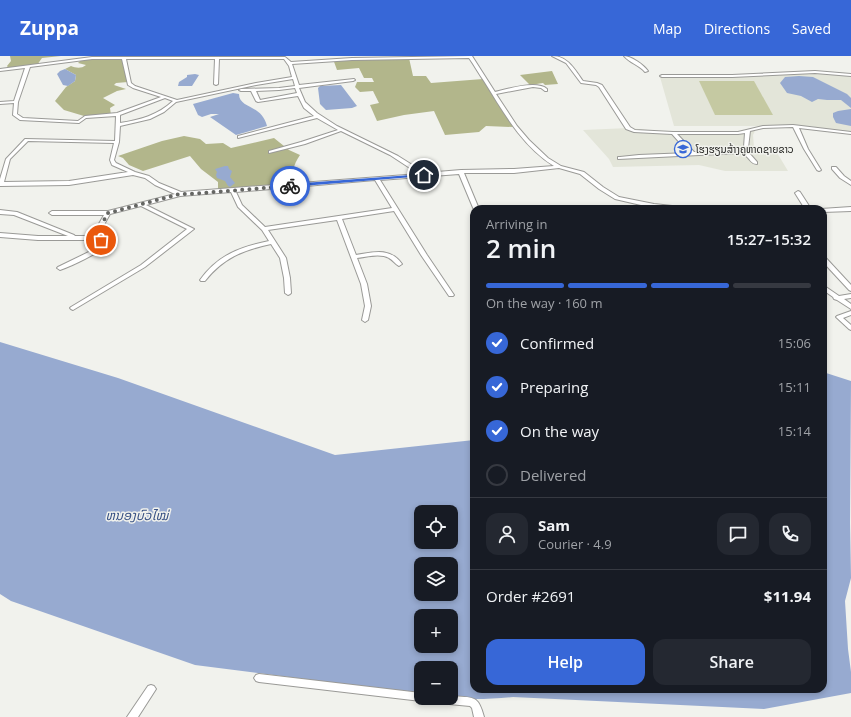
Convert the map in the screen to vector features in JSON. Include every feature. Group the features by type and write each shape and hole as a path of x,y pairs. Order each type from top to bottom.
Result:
{"street":[{"path":"291,63 346,59 470,56 515,127 546,159 559,167 582,173 612,196 626,201 654,205"},
{"path":"554,56 567,62 582,82 601,86 630,129 636,131 673,133 738,133 763,127 796,127 851,133"},
{"path":"626,56 630,60 642,66 646,71"},
{"path":"0,70 92,57 281,57 288,59 291,63 294,78 305,106 341,130 388,152 424,175"},
{"path":"124,58 129,84 175,101"},
{"path":"216,84 217,58"},
{"path":"28,66 16,102 15,115 22,119 76,123 85,117 118,114 165,97"},
{"path":"662,76 740,76 815,72 851,75"},
{"path":"118,125 140,121 163,112 175,101 266,82 294,78"},
{"path":"232,90 279,89 353,80"},
{"path":"494,93 533,86 542,87 545,90"},
{"path":"252,90 258,101 300,94"},
{"path":"0,103 16,102"},
{"path":"118,114 117,142 113,156 114,164 133,173 147,176 157,184 180,194"},
{"path":"240,137 318,116"},
{"path":"796,127 806,149 819,170"},
{"path":"271,152 341,130"},
{"path":"740,152 746,148 748,131"},
{"path":"673,133 694,155"},
{"path":"117,142 27,140 8,159 1,184 69,183 133,173"},
{"path":"620,158 740,152 748,155 755,163"},
{"path":"52,212 108,213 180,194 461,172 514,171 559,167"},
{"path":"834,168 842,177 851,183"},
{"path":"461,172 474,205"},
{"path":"377,179 451,295"},
{"path":"233,191 244,211 264,229 283,258 288,293"},
{"path":"798,193 806,205"},
{"path":"626,201 627,205"},
{"path":"73,308 143,266 191,228 143,205"},
{"path":"264,229 395,209"},
{"path":"827,210 851,209"},
{"path":"0,212 15,213 76,238"},
{"path":"94,238 108,213"},
{"path":"339,218 364,284 368,306 365,320"},
{"path":"0,235 38,238 94,238 105,244 103,247 60,268"},
{"path":"203,280 209,271 223,258 254,246 273,242"},
{"path":"354,257 387,254 395,258 399,264"},
{"path":"827,262 851,289"},
{"path":"827,290 851,307"},
{"path":"836,298 851,296"},
{"path":"851,313 839,317 851,328"},
{"path":"258,678 414,696"},
{"path":"132,717 151,689"},
{"path":"458,701 472,702 476,706 479,717"}],"shaded area":[{"path":"812,73 851,76 851,132 808,126 674,126 660,77 761,76"},
{"name":"ໂຮງຮຽນສ້າງຄູຫາດຊາຍຂາວ","path":"629,128 667,132 736,132 753,129 755,131 753,135 754,147 776,151 788,171 725,171 699,165 613,167 609,159 583,130"}],"green space":[{"path":"10,56 61,56 42,58 37,65 9,69 7,66 11,61"},
{"path":"86,58 124,58 128,82 116,83 114,85 126,89 117,91 103,98 115,105 110,108 111,115 84,116 64,110 55,101 66,87 75,81 76,75 65,69 71,66 78,68 86,65 78,63"},
{"path":"409,58 413,76 426,76 431,83 483,79 513,127 486,126 479,132 445,135 434,111 404,115 377,121 370,105 379,103 373,91 360,92 355,87 357,82 374,82 372,78 364,78 359,68 337,70 333,59"},
{"path":"552,71 558,84 545,85 543,83 530,85 520,75"},
{"path":"699,81 754,81 773,115 715,115"},
{"path":"184,136 200,139 206,144 223,143 231,148 274,138 289,150 300,155 293,169 292,186 218,192 218,182 201,169 190,156 143,171 129,165 123,158 118,156 162,141"}],"water":[{"path":"65,69 76,75 75,81 68,86 63,85 57,74"},
{"path":"187,75 199,75 192,86 178,86 179,82 187,77"},
{"path":"785,77 813,77 847,94 851,98 851,108 841,100 818,99 812,102 801,96 787,93 780,83"},
{"path":"341,85 357,106 352,108 326,110 320,104 318,88 320,86"},
{"path":"233,93 239,94 240,99 243,102 261,114 267,126 236,135 210,117 219,114 211,114 202,117 198,115 193,104"},
{"path":"851,109 851,126 836,123 833,113"},
{"path":"228,166 232,171 230,177 235,183 230,187 225,181 217,178 216,175 217,172 215,169"},
{"name":"ຫນອງບົວໄໝ່","path":"0,342 118,378 335,455 470,440 470,693 827,693 827,373 851,381 851,578 845,601 851,672 851,693 764,709 513,697 467,699 458,698 458,661 414,661 414,693 195,665 11,601 0,594"}],"way so far":[{"path":"101,240 94,238 108,213 180,194 290,186"}],"place":[{"name":"ໂຮງຮຽນສ້າງຄູຫາດຊາຍຂາວ","path":"683,149"}],"route":[{"path":"290,186 424,175"}]}
